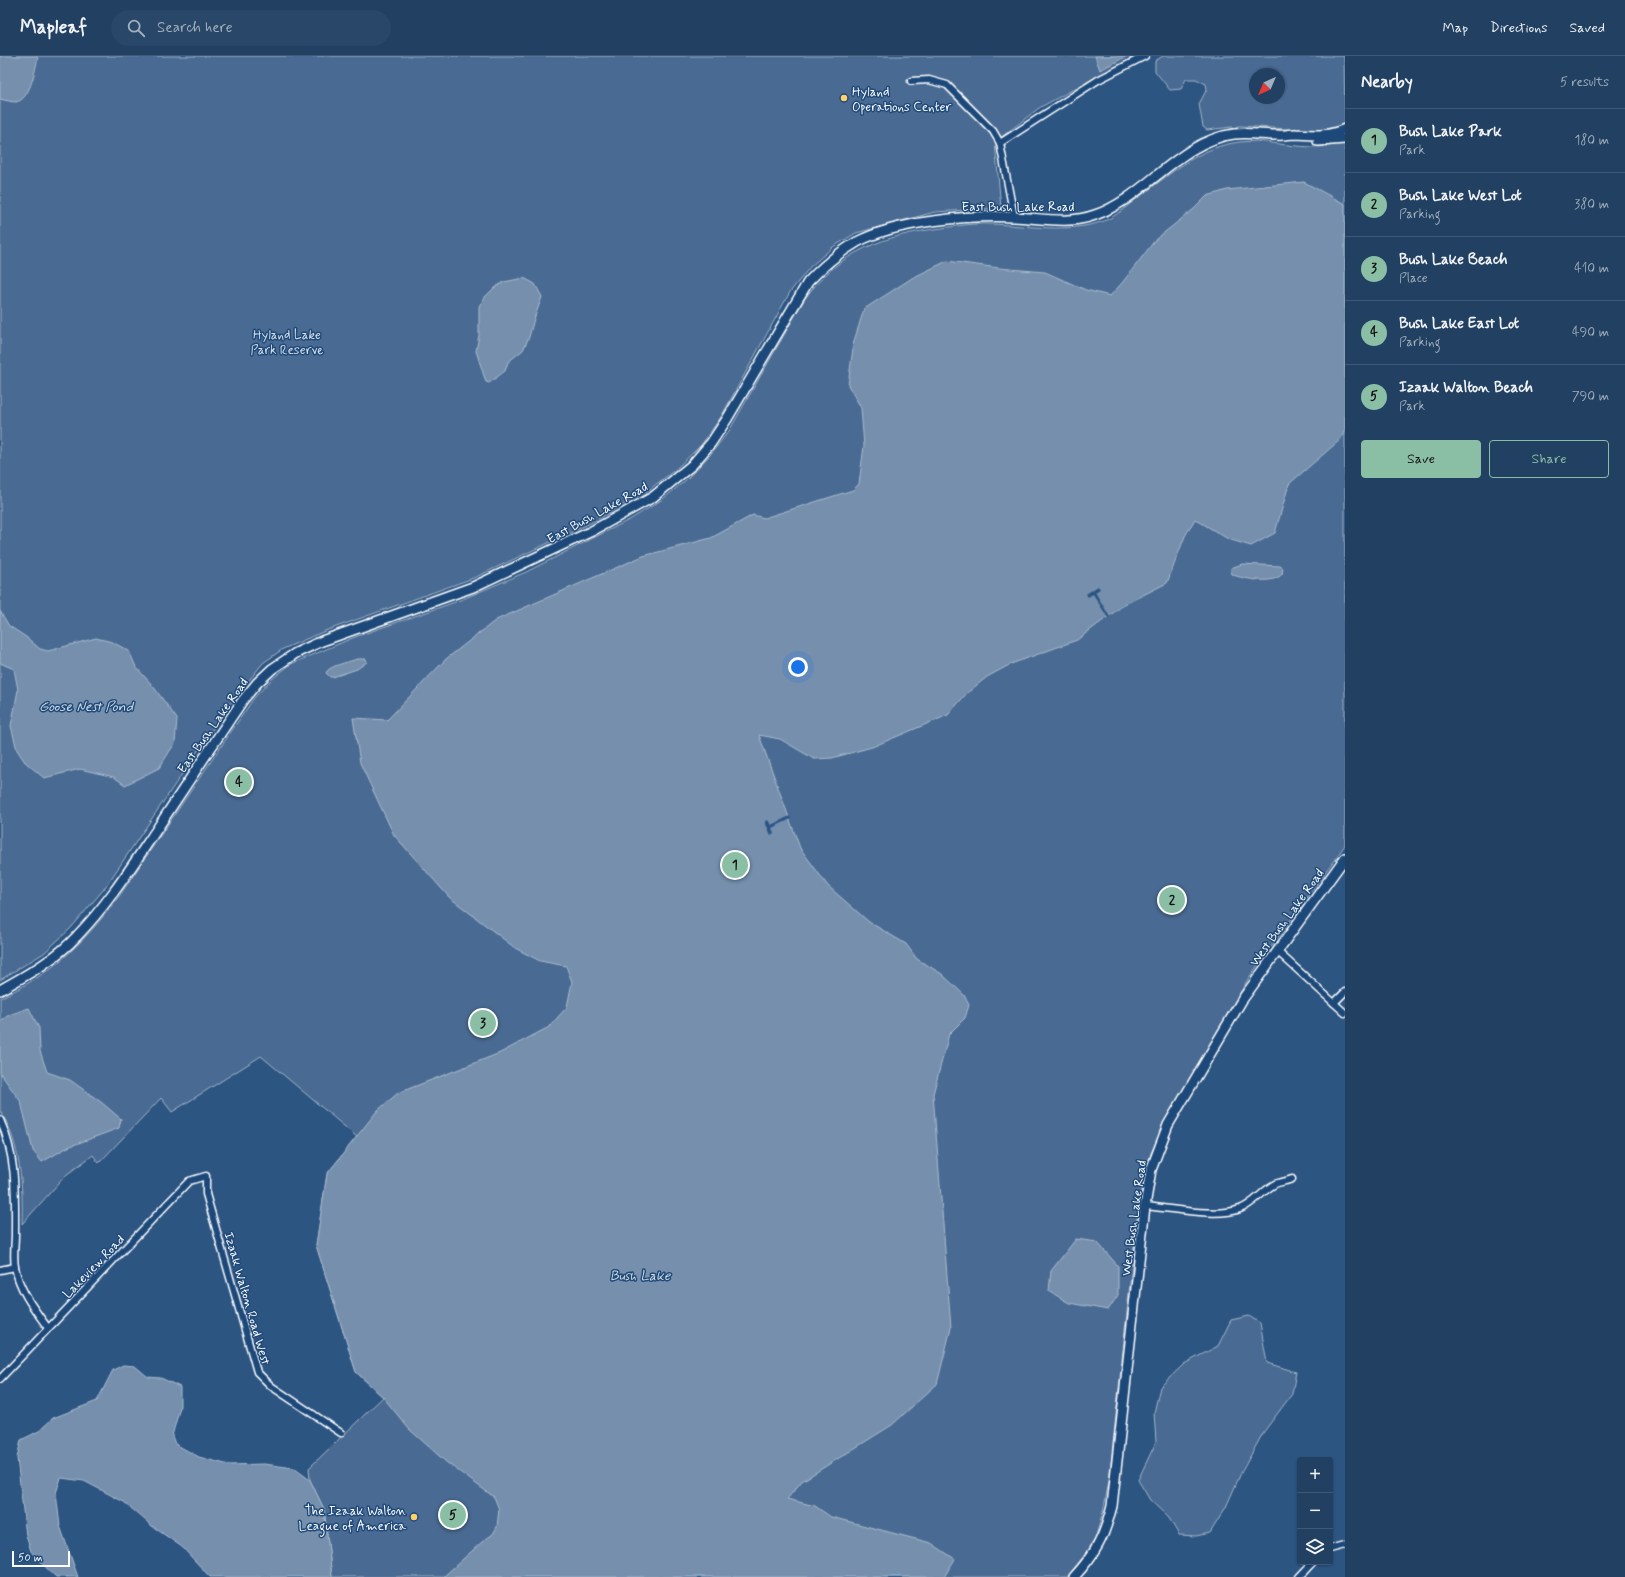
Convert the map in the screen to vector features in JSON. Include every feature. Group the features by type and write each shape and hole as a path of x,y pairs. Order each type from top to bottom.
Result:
{"street":[{"path":"1000,143 1098,80 1144,56"},
{"path":"911,81 929,80 947,85 993,131 1000,143 1014,217"},
{"name":"East Bush Lake Road","path":"0,990 49,961 77,937 101,909 243,700 256,683 272,669 296,653 322,641 473,587 517,568 592,531 653,497 692,465 711,443 727,419 808,282 824,265 858,242 878,234 915,224 973,217 1014,217 1068,221 1095,216 1126,198 1188,152 1217,138 1235,134 1279,136 1293,134 1328,135 1345,129"},
{"name":"East Bush Lake Road","path":"1279,136 1293,140 1315,141 1345,139"},
{"name":"West Bush Lake Road","path":"1074,1577 1090,1560 1098,1546 1104,1534 1112,1506 1145,1206 1151,1170 1168,1125 1242,1000 1345,858"},
{"path":"1277,951 1345,1013"},
{"path":"1334,1003 1345,992"},
{"path":"0,1120 8,1141 15,1182 15,1267 21,1286 48,1328"},
{"name":"Lakeview Road","path":"0,1379 189,1181 206,1176"},
{"name":"Izaak Walton Road West","path":"206,1176 206,1194 257,1372 271,1386 341,1433"},
{"path":"1145,1206 1214,1213 1227,1212 1240,1209 1252,1203 1275,1184 1292,1179"},
{"path":"0,1270 15,1267"},
{"path":"1333,1548 1345,1545"},
{"path":"1299,1577 1310,1565"}],"green space":[{"name":"Hyland Lake Park Reserve","path":"0,56 1135,56 1039,108 995,142 1001,208 935,212 856,233 833,247 810,267 790,292 721,417 701,445 676,469 650,489 595,521 476,577 325,631 283,649 263,663 229,705 104,889 71,928 44,953 0,980"},
{"path":"1163,56 1344,56 1345,124 1321,131 1240,126 1207,130 1203,127 1199,104 1207,89 1206,84 1196,79 1186,79 1181,89 1170,90 1155,71 1155,61"},
{"path":"1257,141 1313,147 1335,145 1345,142 1345,845 1248,979 1165,1122 1151,1153 1138,1208 1109,1481 1103,1512 1095,1539 1087,1552 1067,1577 332,1577 324,1509 310,1480 309,1468 383,1397 356,1372 316,1245 327,1174 357,1137 261,1056 172,1112 161,1098 99,1163 93,1155 66,1175 22,1224 22,1195 19,1166 12,1137 0,1110 0,998 31,982 59,962 71,952 101,919 120,895 254,698 272,679 291,664 355,637 458,601 526,572 631,519 663,499 686,480 710,455 729,431 804,300 817,283 832,269 848,258 864,248 882,241 921,231 984,224 1062,228 1090,225 1104,221 1118,213 1183,164 1195,157 1220,146 1236,142"},
{"path":"1249,1316 1260,1323 1267,1363 1296,1372 1292,1394 1263,1433 1241,1473 1226,1507 1210,1533 1196,1536 1179,1535 1169,1518 1150,1500 1138,1480 1156,1442 1154,1413 1160,1387 1184,1364 1218,1346 1231,1320"}],"water":[{"path":"0,56 36,56 38,58 31,84 25,96 21,100 14,102 0,99"},
{"path":"1095,56 1127,56 1100,70"},
{"name":"Bush Lake","path":"1304,182 1345,204 1345,430 1341,439 1289,484 1275,533 1251,546 1228,539 1195,519 1185,536 1167,583 1125,604 1077,640 1011,664 987,677 967,693 948,715 872,747 832,758 814,759 780,739 759,735 800,848 828,886 869,922 906,944 917,959 942,974 964,995 969,1005 965,1018 949,1034 933,1094 951,1328 937,1384 892,1425 802,1481 787,1499 815,1506 831,1517 931,1543 955,1559 944,1577 443,1577 493,1534 497,1527 499,1509 494,1497 446,1462 409,1429 383,1397 356,1372 316,1245 327,1174 377,1111 398,1093 500,1053 549,1027 567,1007 572,982 566,966 540,961 515,948 449,897 394,835 360,763 353,718 387,720 446,659 496,620 643,556 711,538 753,515 764,518 853,490 859,484 864,446 861,408 848,385 854,341 864,309 912,278 947,261 1045,272 1086,290 1110,296 1156,239 1194,209 1207,196 1227,190"},
{"path":"524,278 535,284 542,297 529,337 523,350 508,362 505,371 489,383 486,382 476,351 479,335 479,306 494,288 504,282"},
{"path":"1242,564 1280,566 1283,568 1282,574 1273,579 1266,580 1233,575 1231,568"},
{"name":"Goose Nest Pond","path":"0,611 9,626 26,637 40,649 48,651 96,638 112,642 129,651 136,667 153,686 177,719 175,743 159,768 125,785 114,777 80,769 44,778 25,762 17,750 11,726 18,690 14,669 0,663"},
{"path":"357,659 366,659 367,662 357,669 333,677 330,677 326,673 335,666"},
{"path":"29,1008 39,1028 40,1051 47,1072 70,1080 101,1102 121,1119 119,1128 68,1147 42,1162 33,1151 21,1102 0,1073 0,1021 9,1015"},
{"path":"1076,1239 1097,1242 1118,1266 1118,1295 1108,1310 1069,1303 1049,1291 1051,1271"},
{"path":"123,1365 135,1366 148,1377 161,1378 180,1387 180,1407 172,1436 175,1444 199,1457 229,1465 264,1464 294,1468 310,1480 324,1509 332,1577 210,1577 182,1547 152,1526 124,1502 84,1481 61,1478 56,1493 60,1526 78,1577 56,1577 36,1558 31,1551 26,1536 17,1458 21,1440 39,1431 53,1418 97,1401 113,1370"}],"pier":[{"path":"1098,586 1100,589 1095,592 1110,617 1108,618 1093,594 1088,597 1086,594"},
{"path":"790,816 791,819 772,828 774,833 771,835 765,822 768,820 771,825"}],"place":[{"name":"Hyland Operations Center","path":"844,98"},
{"name":"Bush Lake East Lot","path":"239,782"},
{"name":"Bush Lake Park","path":"735,865"},
{"name":"Bush Lake West Lot","path":"1172,900"},
{"name":"Bush Lake Beach","path":"483,1023"},
{"name":"Izaak Walton Beach","path":"453,1515"},
{"name":"The Izaak Walton League of America","path":"414,1517"}]}
